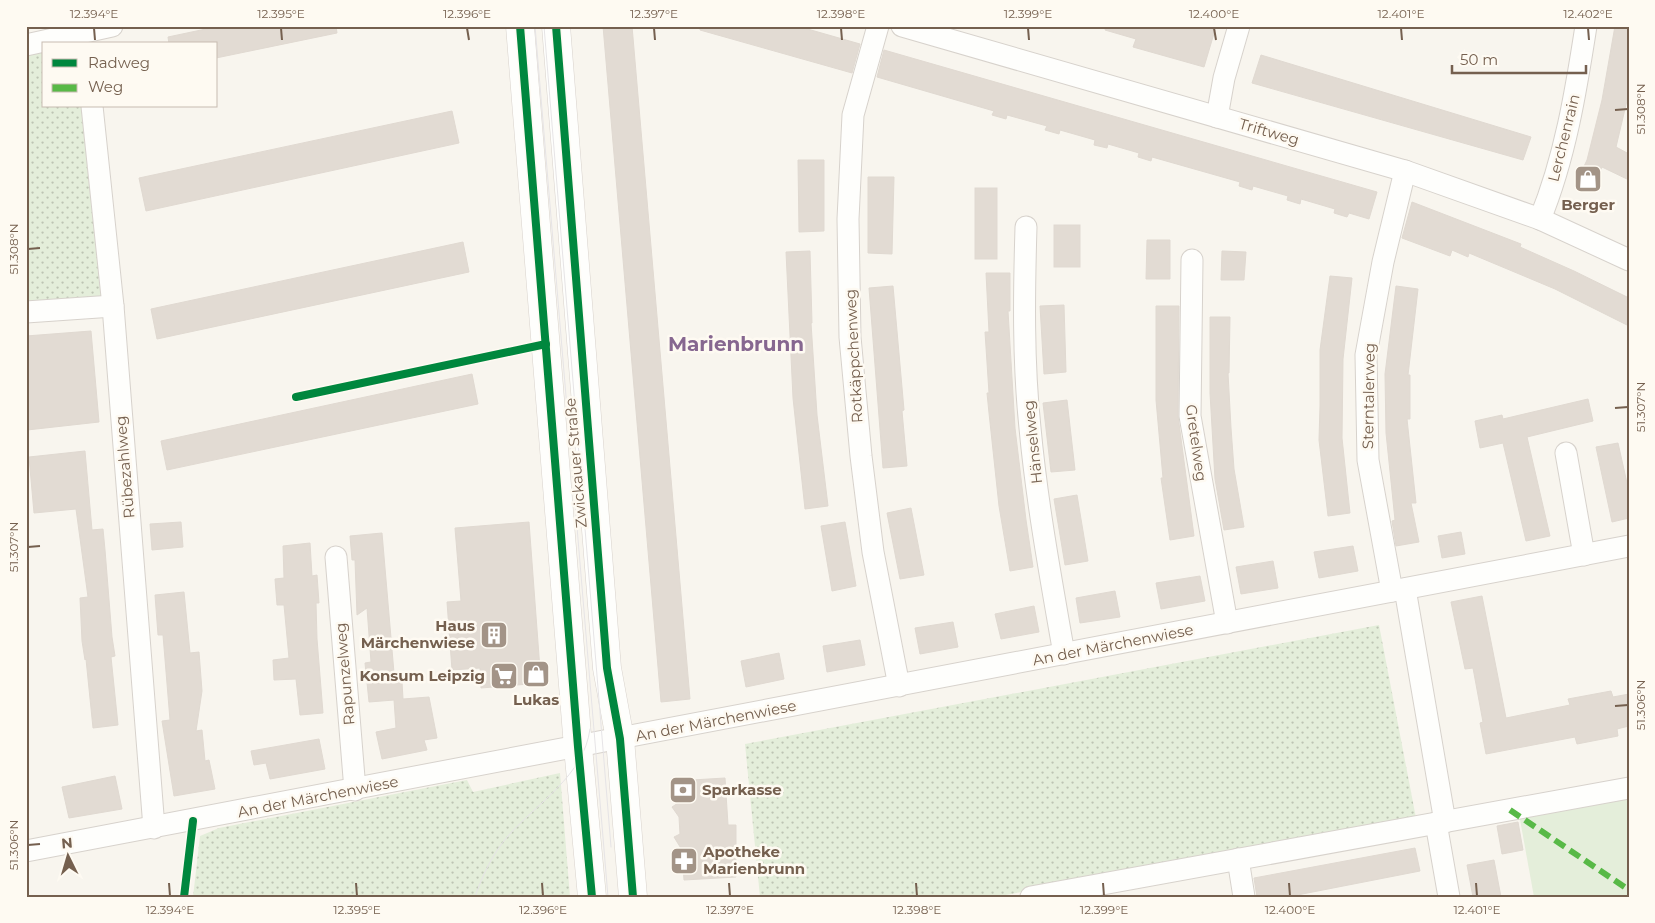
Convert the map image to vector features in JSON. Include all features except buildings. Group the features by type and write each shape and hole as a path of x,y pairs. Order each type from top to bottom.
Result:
{"main road":[{"name":"Zwickauer Straße","path":"520,26 578,747 592,897"},
{"name":"Zwickauer Straße","path":"556,26 607,668 620,739 633,897"}],"street":[{"path":"52,42 86,38 112,26"},
{"name":"Rotkäppchenweg","path":"878,26 853,115 848,219 850,337 861,456 873,552 899,686"},
{"name":"Triftweg","path":"902,26 927,30 1405,171 1540,219 1629,260"},
{"path":"1217,117 1224,78 1239,26"},
{"name":"Lerchenrain","path":"1540,219 1549,198 1568,126 1586,26"},
{"path":"26,45 42,43"},
{"name":"Rübezahlweg","path":"92,108 112,306 154,828"},
{"name":"Sterntalerweg","path":"1399,590 1368,460 1366,355 1383,262 1405,171"},
{"name":"Hänselweg","path":"1026,227 1024,323 1030,428 1041,520 1064,654"},
{"name":"Gretelweg","path":"1192,260 1190,416 1227,623"},
{"path":"26,312 112,306"},
{"path":"1566,453 1584,555"},
{"name":"An der Märchenwiese","path":"26,851 355,790 1629,546"},
{"name":"Rapunzelweg","path":"336,558 355,790"},
{"path":"1399,590 1441,822 1450,897"},
{"path":"1040,896 1629,788"},
{"path":"1238,859 1244,897"}],"green space":[{"path":"85,32 86,42 42,42 42,108 92,108 113,306 26,312 26,45"},
{"path":"1379,625 1416,818 995,897 760,897 745,744"},
{"path":"560,773 570,897 193,897 200,836 219,828 467,780 473,792"},
{"path":"1621,796 1628,801 1629,807 1629,897 1534,897 1519,814"}],"tram line":[{"path":"535,26 608,897"},
{"path":"544,26 611,847"},
{"path":"475,897 488,865 508,836 558,788 579,761 586,746 590,729"}],"marked path":[{"path":"1510,810 1629,890"}],"cycle path":[{"path":"520,26 578,747 592,897"},
{"path":"556,26 607,668 620,739 633,897"},
{"path":"296,397 546,344"},
{"path":"184,897 193,821"}],"place":[{"name":"Berger","path":"1588,179"},
{"name":"Haus Märchenwiese","path":"494,635"},
{"name":"Lukas","path":"536,674"},
{"name":"Konsum Leipzig","path":"504,676"},
{"name":"Sparkasse","path":"683,790"},
{"name":"Apotheke Marienbrunn","path":"684,861"}],"district":[{"name":"Marienbrunn","path":"736,344"}]}
